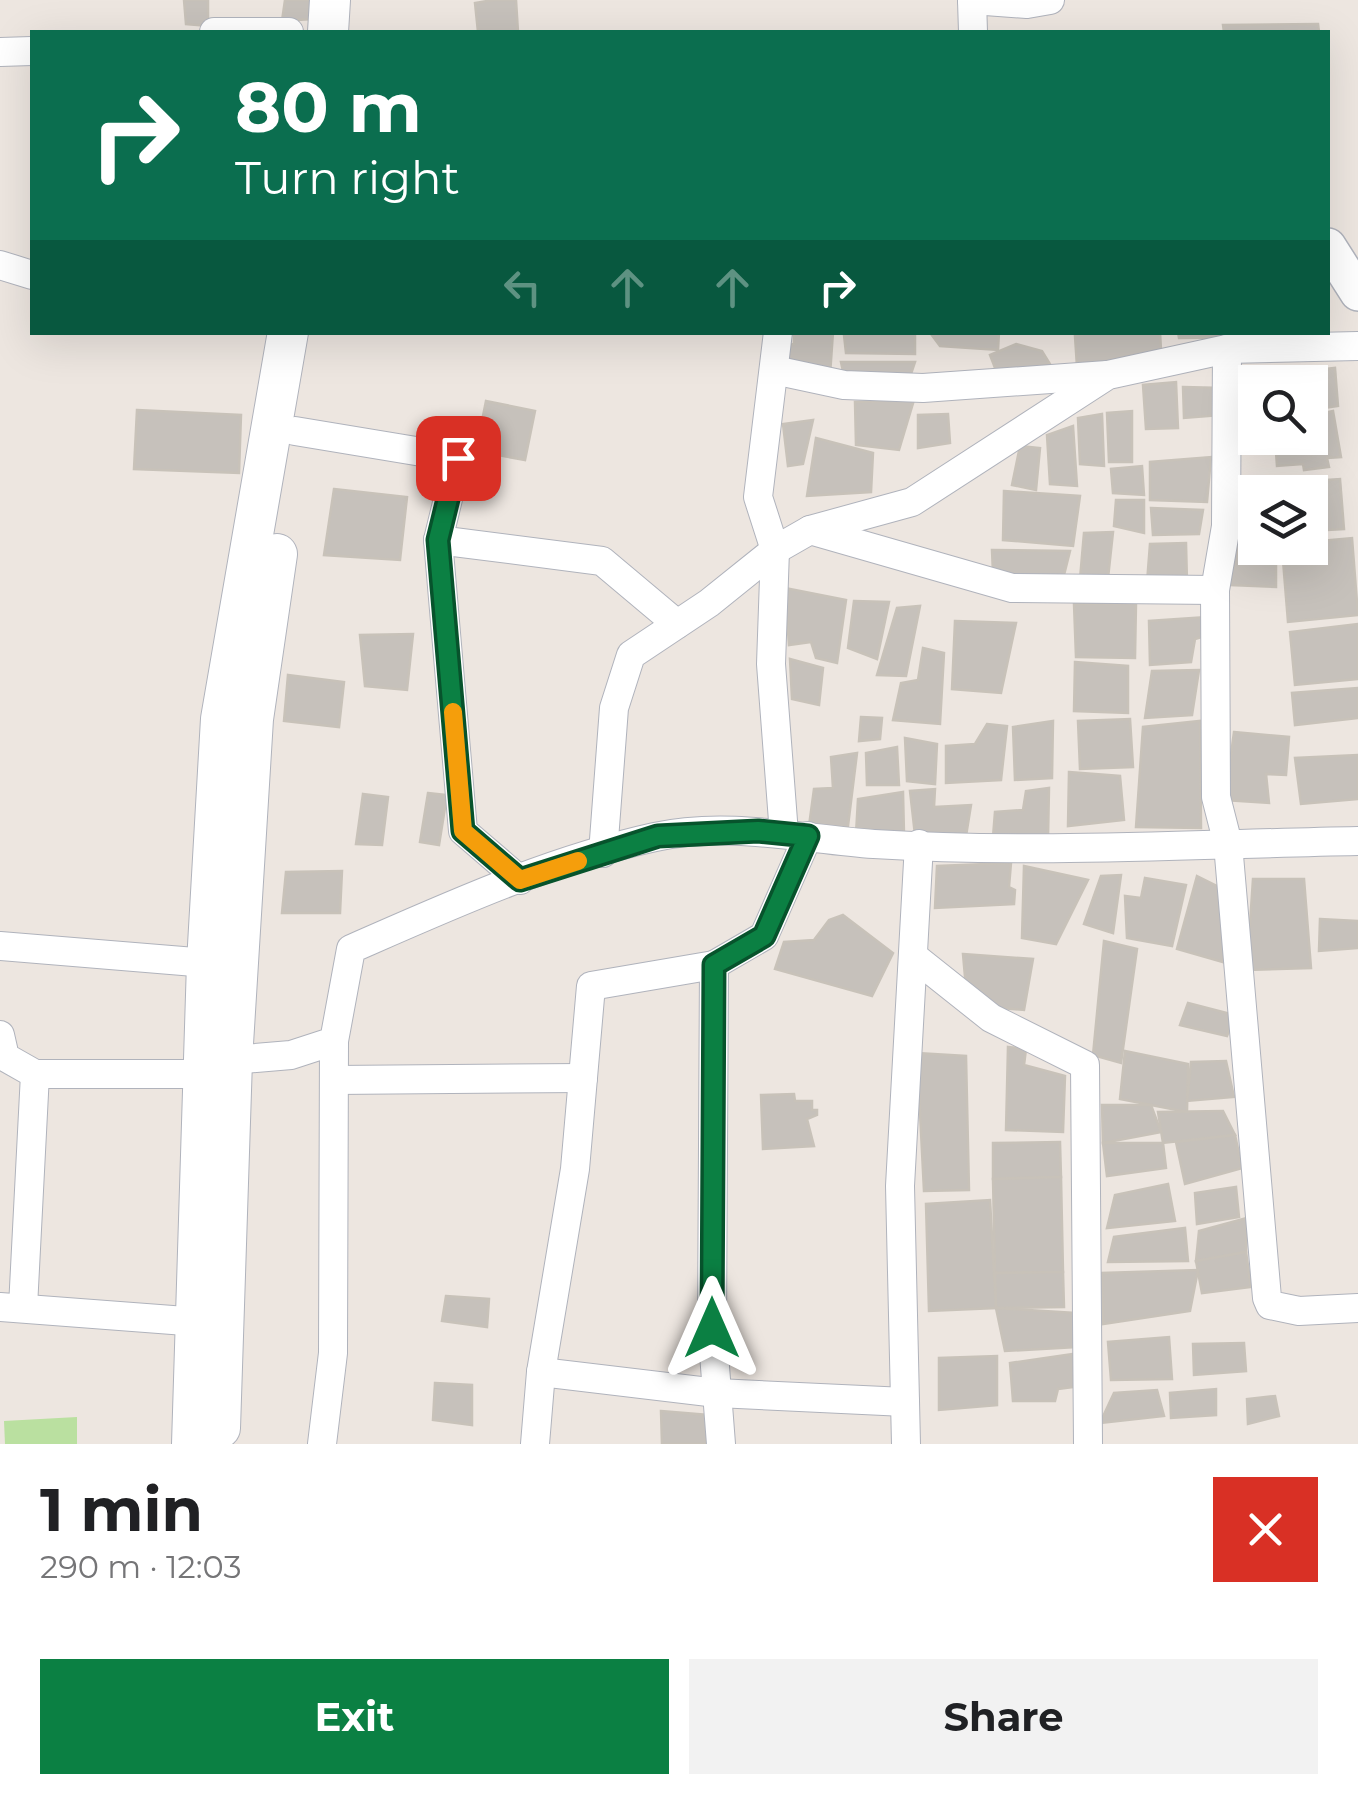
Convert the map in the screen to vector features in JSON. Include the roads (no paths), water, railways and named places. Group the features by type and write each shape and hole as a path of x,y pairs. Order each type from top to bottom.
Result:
{"main road":[{"path":"328,30 330,0"},
{"path":"355,30 356,0"},
{"path":"192,1444 209,1323 218,1067 207,963 222,719 287,335"},
{"path":"218,1067 241,972 253,718 311,335"},
{"path":"209,1323 219,1444"}],"street":[{"path":"973,30 972,0 1026,4 1050,0"},
{"path":"0,52 30,51"},
{"path":"1330,249 1358,292"},
{"path":"0,265 30,274"},
{"path":"535,1444 541,1372 574,1169 592,986 714,965 764,936 796,835 771,664 775,550 758,497 778,335"},
{"path":"774,370 844,385 923,388 1108,375 1227,349 1358,346"},
{"path":"1227,349 1226,526 1215,590 1216,797 1228,844 1267,1298 1270,1306 1299,1311 1358,1308"},
{"path":"603,854 614,708 631,655 775,550 810,530 912,502 1108,375"},
{"path":"295,431 458,458 438,540 463,831 520,880"},
{"path":"810,530 1012,588 1215,590"},
{"path":"438,540 602,560 676,624"},
{"path":"322,1444 333,1352 334,1041 351,949 520,880 658,836 796,835 918,844 1358,841"},
{"path":"906,1444 900,1186 918,844"},
{"path":"0,946 207,963"},
{"path":"912,956 991,1018 1085,1065 1088,1444"},
{"path":"714,965 712,1328 721,1444"},
{"path":"0,1034 5,1057 35,1074 218,1067 291,1055 334,1041"},
{"path":"35,1074 11,1307 209,1323"},
{"path":"334,1080 583,1078"},
{"path":"541,1372 717,1393 905,1402"}]}
